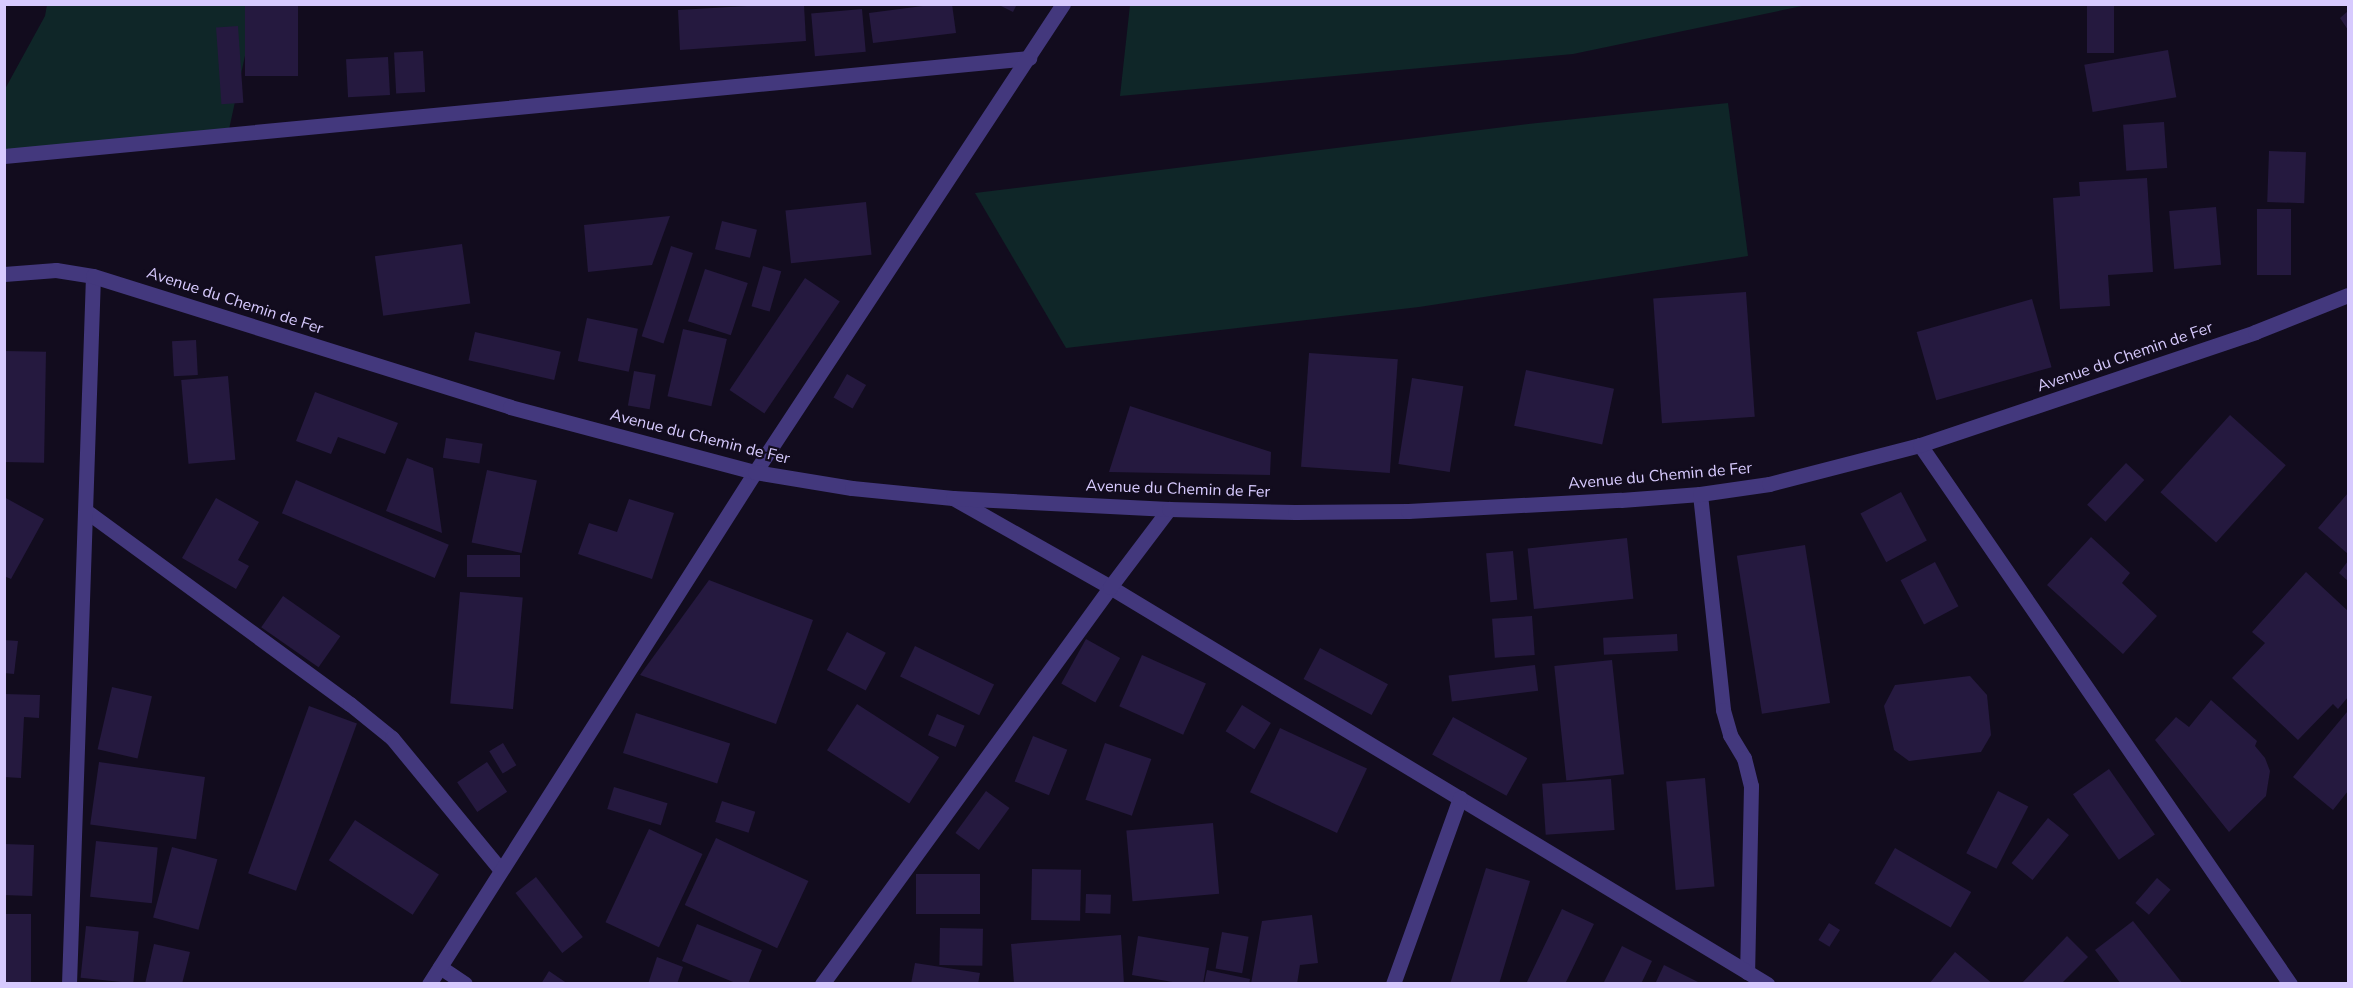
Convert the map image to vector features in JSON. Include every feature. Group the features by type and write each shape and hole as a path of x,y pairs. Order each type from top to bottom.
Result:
{"street":[{"path":"429,984 755,472 1063,4"},
{"path":"4,156 1029,58"},
{"name":"Avenue du Chemin de Fer","path":"4,274 56,270 93,276 510,407 755,472 852,488 953,498 1063,502 1169,510 1408,511 1700,494 1769,484 1920,445 2255,332 2349,295"},
{"path":"69,984 93,276"},
{"path":"1920,445 2290,984"},
{"path":"1700,494 1723,710 1730,735 1744,758 1751,786 1747,972"},
{"path":"953,498 1110,587 1767,984"},
{"path":"822,984 1110,587 1169,510"},
{"path":"86,511 393,738 501,870"},
{"path":"1393,984 1460,798"},
{"path":"440,967 465,984"}],"green space":[{"path":"1130,4 1807,5 1573,54 1120,96"},
{"path":"47,5 256,5 228,134 5,156 5,89 45,16"},
{"path":"1728,103 1748,256 1419,307 1066,348 975,193 1537,123"}],"building":[{"path":"245,4 298,4 298,76 245,76"},
{"path":"952,4 956,33 873,43 869,13"},
{"path":"997,4 1017,4 1013,12"},
{"path":"2087,4 2114,4 2114,53 2087,53"},
{"path":"804,5 806,41 680,50 678,10"},
{"path":"862,9 866,52 815,56 811,13"},
{"path":"2348,11 2348,30 2340,18"},
{"path":"238,26 243,103 221,104 216,28"},
{"path":"2168,50 2176,97 2093,112 2084,65"},
{"path":"423,51 425,92 396,93 394,53"},
{"path":"388,57 390,95 348,97 346,59"},
{"path":"2164,122 2167,168 2126,171 2123,125"},
{"path":"2269,151 2306,152 2304,203 2267,202"},
{"path":"2147,178 2153,272 2108,275 2110,306 2060,309 2053,198 2080,196 2079,182"},
{"path":"866,202 872,255 791,263 785,210"},
{"path":"2216,207 2221,265 2174,269 2169,211"},
{"path":"2257,209 2291,209 2291,275 2257,275"},
{"path":"670,216 652,265 588,272 584,225"},
{"path":"722,221 757,230 750,258 715,249"},
{"path":"462,244 470,303 383,316 375,256"},
{"path":"671,246 693,253 664,343 642,336"},
{"path":"763,266 781,271 770,312 751,306"},
{"path":"705,269 748,283 731,335 688,321"},
{"path":"805,278 840,301 764,413 730,390"},
{"path":"1746,292 1755,417 1662,423 1653,298"},
{"path":"2032,299 2052,367 1936,400 1917,332"},
{"path":"587,318 638,329 629,372 578,361"},
{"path":"683,329 727,339 711,406 667,396"},
{"path":"475,332 561,352 554,380 468,360"},
{"path":"196,340 198,375 174,376 172,341"},
{"path":"4,351 46,352 44,463 4,462"},
{"path":"1309,353 1398,359 1390,473 1301,467"},
{"path":"1526,370 1614,389 1602,444 1514,426"},
{"path":"634,371 656,375 650,409 628,405"},
{"path":"847,374 866,385 853,408 834,397"},
{"path":"228,376 235,460 188,464 181,380"},
{"path":"1412,378 1463,386 1450,472 1398,464"},
{"path":"315,392 398,423 385,454 338,437 331,454 296,441"},
{"path":"1130,406 1271,452 1270,475 1109,472"},
{"path":"2230,415 2286,465 2216,542 2160,492"},
{"path":"446,438 483,444 479,464 443,458"},
{"path":"407,458 433,468 442,533 386,511"},
{"path":"2126,463 2144,480 2105,522 2087,505"},
{"path":"487,470 537,481 522,553 472,542"},
{"path":"296,480 449,545 435,578 282,513"},
{"path":"1901,492 1927,541 1886,562 1860,514"},
{"path":"2348,493 2348,554 2318,528"},
{"path":"4,497 44,519 11,579 4,576"},
{"path":"216,498 259,522 238,560 249,566 236,589 182,558"},
{"path":"629,499 674,513 652,579 578,554 589,523 617,532"},
{"path":"2091,537 2130,573 2122,583 2157,616 2123,654 2047,585"},
{"path":"1627,538 1633,599 1534,609 1528,548"},
{"path":"1805,545 1830,703 1762,714 1737,556"},
{"path":"1513,551 1517,600 1490,602 1486,553"},
{"path":"467,555 520,555 520,577 467,577"},
{"path":"2348,561 2348,581 2339,573"},
{"path":"1935,562 1958,606 1924,624 1901,580"},
{"path":"2306,572 2348,611 2348,697 2338,709 2333,704 2298,740 2232,678 2265,643 2252,632"},
{"path":"709,580 813,620 776,724 640,675"},
{"path":"460,592 523,597 513,709 450,704"},
{"path":"283,596 340,636 319,667 261,627"},
{"path":"1532,616 1535,655 1495,658 1492,619"},
{"path":"847,632 886,653 866,691 827,670"},
{"path":"1677,634 1678,651 1604,655 1603,638"},
{"path":"1086,639 1120,658 1095,703 1061,684"},
{"path":"4,640 18,641 14,674 4,673"},
{"path":"915,646 994,685 979,715 900,677"},
{"path":"1320,648 1388,684 1372,715 1304,679"},
{"path":"1142,655 1206,683 1183,735 1119,706"},
{"path":"1612,660 1624,774 1566,780 1554,666"},
{"path":"1535,665 1538,691 1452,701 1449,676"},
{"path":"1970,676 1987,695 1991,735 1981,752 1909,761 1894,750 1884,706 1895,685"},
{"path":"112,687 152,696 138,759 98,749"},
{"path":"4,694 40,695 39,718 24,717 21,778 4,777"},
{"path":"2211,700 2257,741 2255,746 2265,758 2270,771 2266,796 2229,832 2155,740 2176,717 2189,727"},
{"path":"857,704 939,757 909,804 827,750"},
{"path":"1242,705 1271,723 1254,749 1226,731"},
{"path":"309,706 357,723 296,891 248,873"},
{"path":"2347,712 2348,791 2333,810 2293,777"},
{"path":"636,713 730,744 717,784 623,753"},
{"path":"937,714 965,726 956,747 928,735"},
{"path":"1453,717 1527,758 1506,796 1432,755"},
{"path":"1280,728 1367,769 1337,833 1250,792"},
{"path":"1033,736 1067,750 1049,795 1015,781"},
{"path":"503,743 516,765 503,774 489,751"},
{"path":"1105,743 1151,759 1132,816 1085,800"},
{"path":"99,762 205,777 196,839 90,824"},
{"path":"487,762 507,792 477,812 457,782"},
{"path":"2109,769 2155,835 2119,860 2073,794"},
{"path":"1705,778 1714,887 1676,890 1666,781"},
{"path":"1611,779 1615,830 1546,835 1542,784"},
{"path":"614,787 668,803 661,825 607,809"},
{"path":"986,791 1009,808 979,850 955,833"},
{"path":"1998,791 2028,806 1997,869 1966,853"},
{"path":"722,801 755,812 748,833 715,822"},
{"path":"2048,818 2069,835 2032,880 2011,863"},
{"path":"355,820 439,874 413,915 329,860"},
{"path":"1213,823 1219,894 1133,901 1126,831"},
{"path":"649,829 702,854 659,947 605,922"},
{"path":"716,838 808,881 777,948 685,905"},
{"path":"96,841 158,847 152,903 90,897"},
{"path":"4,844 34,845 32,896 4,895"},
{"path":"172,847 217,859 199,930 153,918"},
{"path":"1895,848 1971,892 1951,928 1874,884"},
{"path":"1486,868 1530,881 1499,984 1450,984"},
{"path":"1032,869 1081,870 1080,921 1031,920"},
{"path":"916,874 980,874 980,914 916,914"},
{"path":"536,877 583,937 562,953 516,893"},
{"path":"2157,878 2171,890 2149,915 2135,903"},
{"path":"1086,894 1111,895 1110,914 1085,913"},
{"path":"1562,909 1594,924 1565,984 1526,984"},
{"path":"4,914 31,914 31,984 4,984"},
{"path":"1312,915 1318,963 1300,965 1297,984 1251,984 1262,921"},
{"path":"2133,921 2183,984 2121,984 2095,950"},
{"path":"1829,923 1840,930 1829,947 1818,940"},
{"path":"697,924 762,950 748,984 738,984 682,961"},
{"path":"86,926 139,932 133,983 81,978"},
{"path":"940,928 983,929 982,966 939,965"},
{"path":"1222,932 1249,937 1242,973 1216,968"},
{"path":"1121,935 1124,984 1014,984 1011,944"},
{"path":"1138,936 1209,948 1203,984 1184,984 1132,975"},
{"path":"2067,936 2088,957 2061,984 2021,984"},
{"path":"154,944 190,952 182,984 145,984"},
{"path":"1622,946 1652,961 1641,984 1603,984"},
{"path":"1955,952 1993,984 1929,984"},
{"path":"657,957 683,967 677,984 648,984"},
{"path":"915,963 980,973 978,984 911,984"},
{"path":"1664,965 1702,984 1655,984"},
{"path":"1207,970 1250,979 1249,984 1204,984"},
{"path":"549,971 568,984 541,984"}]}
